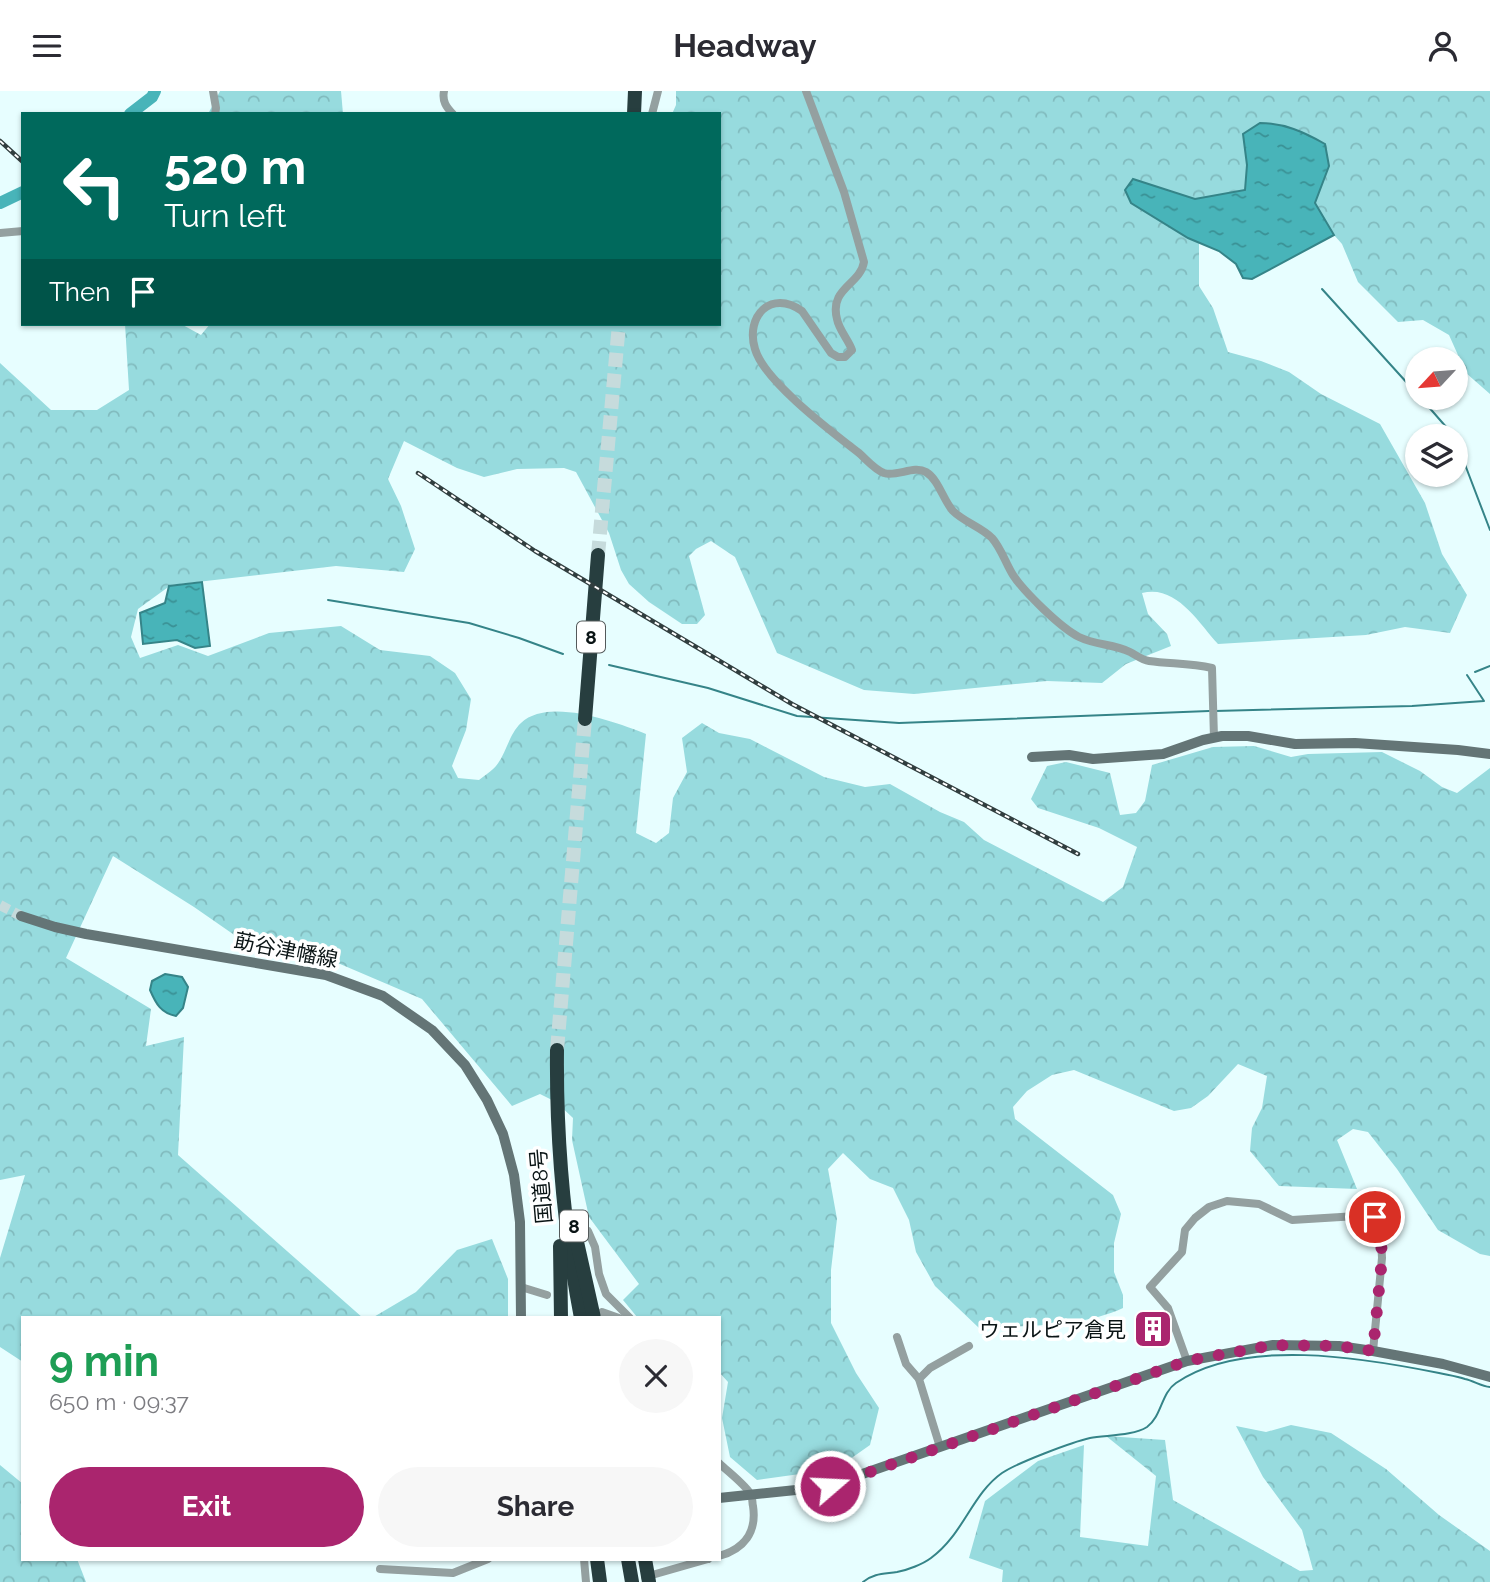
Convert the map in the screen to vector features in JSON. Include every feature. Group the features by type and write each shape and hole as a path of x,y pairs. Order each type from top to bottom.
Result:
{"highway":[{"path":"634,112 635,91"},
{"name":"8","path":"585,719 598,555"},
{"name":"国道8号","path":"557,1050 558,1134 564,1207 581,1316"},
{"name":"8","path":"558,1134 579,1252 598,1315"},
{"name":"8","path":"561,1316 559,1221 564,1207"},
{"path":"597,1561 600,1582"},
{"path":"628,1561 630,1582"},
{"path":"645,1561 649,1582"}],"main road":[{"path":"1032,757 1069,755 1093,759 1163,754 1214,738 1248,736 1295,744 1355,743 1490,754"},
{"name":"莇谷津幡線","path":"21,916 86,934 326,975 383,996 432,1030 466,1065 503,1134 514,1175 519,1210 521,1316"},
{"path":"721,1498 825,1487 1187,1361 1273,1345 1339,1346 1373,1351 1443,1364 1490,1377"}],"street":[{"path":"213,91 215,112"},
{"path":"444,91 443,97 451,112"},
{"path":"653,112 658,91"},
{"path":"806,91 844,192 864,261 862,271 839,293 836,308 837,320 852,350 845,357 838,357 831,352 802,311 795,306 776,303 761,310 753,325 751,335 757,358 773,377 825,426 875,468 886,474 917,470 926,472 955,514 977,526 994,541 1015,579 1064,627 1080,638 1127,650 1145,661 1191,663 1212,668 1214,738"},
{"path":"0,233 21,231"},
{"path":"1187,1361 1168,1308 1150,1287 1182,1252 1185,1230 1195,1218 1209,1207 1227,1201 1259,1204 1292,1220 1375,1217 1380,1223 1382,1258 1373,1351"},
{"path":"588,1231 595,1247 599,1274 606,1294 624,1316"},
{"path":"521,1287 547,1295"},
{"path":"897,1337 906,1364 919,1379 940,1447"},
{"path":"919,1379 930,1368 969,1346"},
{"path":"721,1465 751,1495 754,1515 751,1534 743,1545 721,1555"},
{"path":"380,1569 453,1573 483,1561"},
{"path":"584,1561 586,1582"},
{"path":"630,1582 701,1561"}],"green space":[{"path":"220,91 341,91 343,112 209,112"},
{"path":"676,91 1490,91 1490,394 1468,375 1468,347 1454,347 1449,335 1423,320 1398,322 1358,282 1342,244 1314,203 1329,166 1325,144 1307,134 1243,135 1247,165 1245,190 1195,199 1133,179 1188,238 1199,242 1199,286 1213,308 1228,352 1289,372 1321,394 1380,424 1405,468 1405,487 1416,487 1425,503 1442,554 1467,595 1450,633 1405,627 1366,635 1218,644 1176,599 1154,592 1142,593 1148,614 1167,634 1171,646 1126,664 1102,683 1047,681 914,694 864,690 777,653 735,557 711,541 689,556 705,615 697,624 682,624 649,602 629,584 621,570 609,533 576,472 564,468 517,469 484,477 457,468 404,441 388,479 401,506 415,549 404,572 336,566 171,585 138,609 131,637 140,658 178,645 208,656 269,633 341,626 380,650 430,656 455,673 471,699 466,730 452,766 458,778 479,780 490,771 496,766 517,728 533,716 548,712 565,712 600,718 646,734 636,833 656,843 669,833 673,798 687,772 682,738 702,723 719,733 750,739 824,777 865,787 890,784 964,822 984,840 1103,902 1123,887 1137,847 1099,828 1038,808 1031,799 1047,766 1066,762 1110,773 1120,815 1136,813 1145,801 1152,765 1213,747 1254,746 1291,757 1382,752 1457,793 1490,768 1490,1256 1480,1254 1438,1230 1368,1132 1353,1129 1337,1140 1357,1189 1279,1186 1250,1151 1252,1128 1262,1108 1267,1076 1238,1064 1208,1096 1191,1108 1174,1111 1074,1070 1052,1075 1027,1091 1013,1107 1015,1119 1113,1195 1121,1214 1114,1243 1114,1272 1123,1295 1123,1308 1071,1322 979,1328 935,1286 916,1252 909,1220 893,1188 870,1179 843,1153 828,1169 837,1219 831,1270 831,1323 856,1373 879,1408 870,1445 836,1469 757,1480 730,1457 722,1418 728,1382 721,1374 721,1316 636,1316 623,1300 639,1284 589,1217 572,1140 573,1118 556,1102 540,1094 512,1106 422,999 305,949 243,941 113,856 66,958 151,1009 146,1046 184,1037 178,1155 361,1316 21,1316 21,1361 0,1347 0,1258 25,1175 0,1180 0,363 51,410 97,410 129,390 125,326 185,326 201,335 208,326 721,326 721,112 673,112"},
{"path":"492,1239 508,1279 508,1316 375,1316 416,1292 457,1250"},
{"path":"1291,1425 1331,1433 1386,1469 1439,1515 1490,1551 1490,1582 1002,1582 1003,1570 969,1558 985,1501 1038,1461 1084,1445 1080,1537 1148,1546 1156,1476 1106,1436 1165,1440 1173,1500 1300,1571 1313,1570 1302,1530 1263,1477 1236,1426 1266,1432"},
{"path":"0,1465 21,1482 21,1561 78,1561 86,1582 0,1582"}],"water":[{"path":"1260,123 1294,129 1325,144 1329,166 1315,203 1334,235 1252,279 1243,278 1236,264 1219,251 1188,238 1131,203 1125,190 1133,179 1195,199 1245,190 1247,165 1243,134"},
{"path":"202,582 210,646 195,648 177,640 143,644 140,613 165,603 169,586"},
{"path":"165,974 182,977 188,987 183,1008 176,1016 166,1013 160,1007 150,990 152,981"}],"waterway":[{"path":"133,112 152,97 155,91"},
{"path":"0,203 21,193"},
{"path":"1322,289 1405,381"},
{"path":"1431,410 1444,424"},
{"path":"1468,472 1490,530"},
{"path":"328,600 469,623 563,654"},
{"path":"609,665 708,688 797,716 899,723 1209,711"},
{"path":"1475,672 1490,666"},
{"path":"1215,711 1412,706 1484,701 1467,675"},
{"path":"863,1582 875,1575 897,1572 931,1558 951,1538 983,1492 1009,1469 1082,1440 1127,1434 1147,1427 1156,1417 1171,1387 1203,1369 1235,1360 1269,1356 1340,1357 1409,1367 1459,1377 1490,1387"}],"tunnel":[{"path":"598,555 619,326"},
{"path":"557,1050 585,719"},
{"path":"0,905 21,916"}],"railway":[{"path":"0,141 21,160"},
{"path":"418,473 535,551 792,704 1078,854"}],"place":[{"name":"ウェルピア倉見","path":"1153,1329"}],"route":[{"path":"830,1486 1187,1361 1273,1345 1339,1346 1373,1351 1382,1258 1380,1223 1375,1217"}]}
